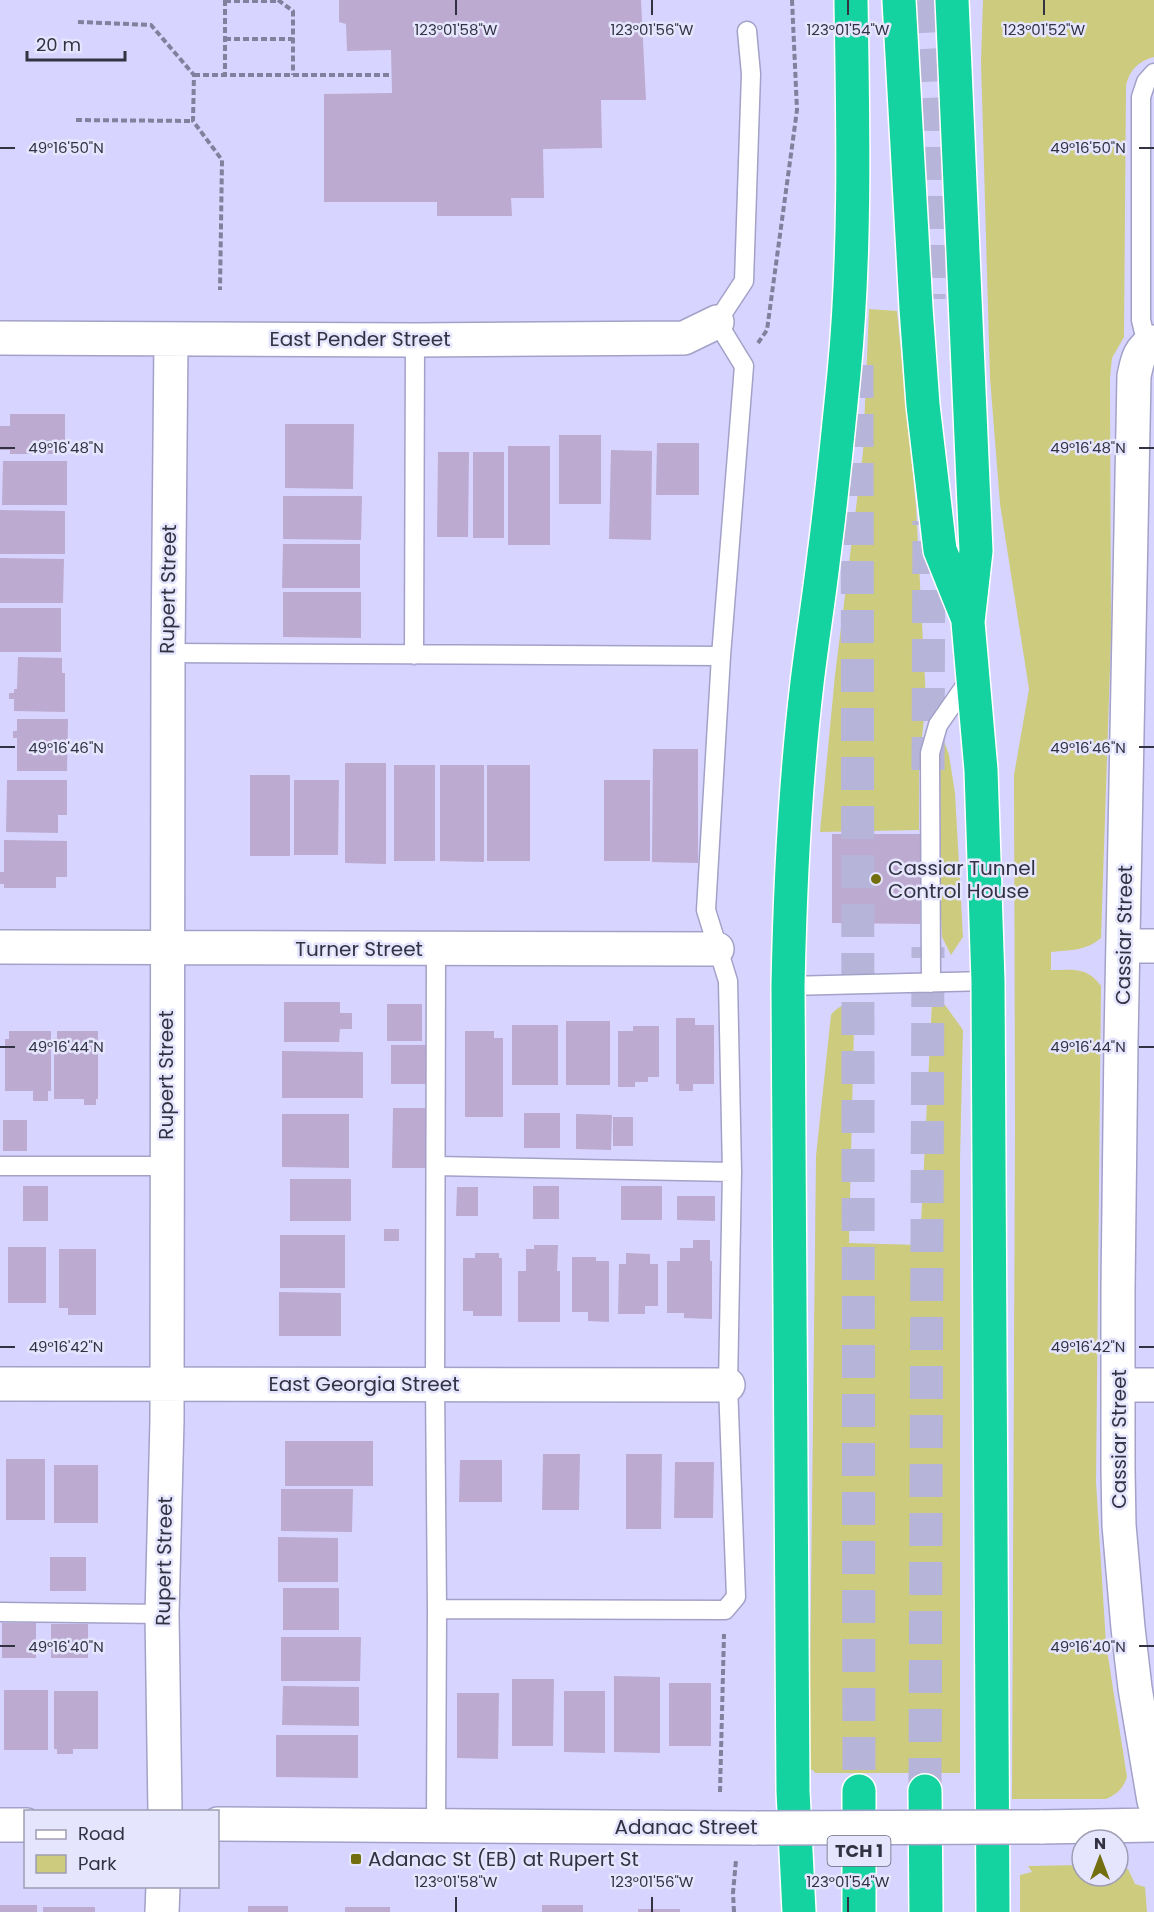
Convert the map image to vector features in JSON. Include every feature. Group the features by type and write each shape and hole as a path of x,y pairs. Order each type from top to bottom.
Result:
{"highway":[{"path":"799,1912 793,1791 789,902 806,684 825,553 842,393 850,287 853,164 851,0"},
{"path":"899,0 923,405 940,550 968,622"},
{"path":"956,9 976,551 968,622 981,770 988,981 993,1912"},
{"name":"TCH 1","path":"859,1791 859,1912"},
{"path":"925,1791 926,1912"}],"street":[{"name":"East Pender Street","path":"0,338 415,340 684,338 717,322"},
{"name":"Rupert Street","path":"165,1810 162,1614 167,1384 166,1166 171,339"},
{"name":"Cassiar Street","path":"1150,344 1138,358 1134,376 1139,946 1121,1041 1118,1385 1119,1525 1124,1585 1135,1688 1154,1801"},
{"name":"Turner Street","path":"0,947 717,949"},
{"name":"East Georgia Street","path":"0,1384 728,1385"},
{"path":"1118,1385 1154,1385"},
{"name":"Adanac Street","path":"219,1824 755,1828 1154,1825"},
{"path":"0,1825 24,1825"},
{"path":"162,1912 163,1888"}],"lane":[{"path":"437,1609 725,1610 736,1597 728,1385 732,1172 728,981 706,910 721,656 744,366 717,322 744,281 751,74 747,31"},
{"name":"Cassiar Street","path":"1150,344 1141,320 1141,98 1146,82 1154,73"},
{"path":"414,655 415,340"},
{"path":"168,653 721,656"},
{"path":"931,983 930,753 938,725 974,674"},
{"path":"436,949 436,1826"},
{"path":"788,986 988,981"},
{"path":"0,1166 166,1166"},
{"path":"436,1166 732,1172"},
{"path":"0,1612 162,1614"}],"path":[{"path":"225,75 225,0 279,1 293,11 293,75"},
{"path":"744,366 766,330 797,110 792,0"},
{"path":"78,22 151,25 194,75 193,121 222,160 220,290"},
{"path":"225,39 293,39"},
{"path":"194,75 391,75"},
{"path":"76,120 193,121"},
{"path":"720,1792 725,1610"},
{"path":"734,1912 736,1857"}],"green space":[{"path":"983,0 1154,0 1154,57 1143,61 1136,67 1126,85 1124,337 1112,358 1110,378 1111,637 1101,938 1084,948 1051,952 1051,970 1079,970 1090,975 1101,986 1096,1482 1106,1644 1127,1777 1119,1791 1106,1799 1012,1799 1014,775 1029,689 1000,504 990,378 981,61"},
{"path":"869,309 897,311 916,506 926,700 919,764 919,830 820,832 835,675 863,452"},
{"path":"944,741 949,755 955,793 963,937 951,955 942,937 941,917 940,753"},
{"path":"932,1001 945,1005 963,1030 960,1160 960,1773 815,1773 809,1770 816,1156 831,1015 840,1007 852,1003 854,1025 849,1243 920,1245"},
{"path":"1070,1865 1070,1888 1130,1888 1130,1873 1135,1884 1145,1887 1147,1912 1020,1912 1020,1875 1032,1872 1028,1866"}],"building":[{"path":"339,0 641,0 646,100 601,100 602,148 543,149 544,198 511,198 512,216 437,216 437,202 324,202 324,94 392,93 391,50 347,51 346,24 339,22"},
{"path":"10,414 65,414 65,454 10,454 10,450 0,450 0,426 10,426"},
{"path":"285,424 354,424 353,489 285,488"},
{"path":"559,435 601,435 601,504 559,504"},
{"path":"657,443 699,443 699,495 656,495"},
{"path":"508,446 550,446 550,545 508,545"},
{"path":"611,450 652,451 651,540 609,539"},
{"path":"438,452 469,452 468,537 437,537"},
{"path":"473,452 504,452 504,538 473,538"},
{"path":"3,461 67,461 67,505 2,505"},
{"path":"283,496 362,496 361,540 283,539"},
{"path":"0,510 65,511 65,554 0,554"},
{"path":"283,544 360,544 360,588 282,588"},
{"path":"0,558 64,559 63,603 0,603"},
{"path":"283,592 361,592 361,638 283,637"},
{"path":"0,608 61,608 61,652 0,652"},
{"path":"18,657 62,658 62,673 65,673 65,712 14,711 14,699 9,699 9,693 14,693 14,689 17,689"},
{"path":"17,719 68,719 67,771 17,771 17,738 13,738 13,731 17,731"},
{"path":"653,749 698,749 698,863 652,862"},
{"path":"345,763 386,763 386,864 345,863"},
{"path":"394,765 435,765 435,861 394,861"},
{"path":"440,765 484,765 484,862 440,861"},
{"path":"487,765 530,765 530,861 487,861"},
{"path":"250,775 290,775 290,856 250,856"},
{"path":"7,780 67,780 67,815 58,815 58,833 6,832"},
{"path":"294,780 339,780 338,855 294,855"},
{"path":"604,780 650,780 650,861 604,861"},
{"name":"Cassiar Tunnel Control House","path":"832,834 920,834 920,924 832,923"},
{"path":"4,840 67,841 67,877 56,877 56,888 4,888 4,884 0,884 0,872 4,872"},
{"path":"284,1002 340,1002 340,1013 352,1013 352,1029 340,1029 339,1042 284,1042"},
{"path":"387,1004 422,1004 422,1041 387,1041"},
{"path":"676,1018 695,1018 695,1025 714,1025 714,1084 693,1084 693,1091 679,1091 679,1084 676,1084"},
{"path":"566,1021 610,1021 610,1085 566,1085"},
{"path":"512,1025 558,1025 558,1085 512,1085"},
{"path":"633,1026 659,1026 659,1077 648,1077 648,1082 635,1082 635,1087 618,1087 618,1031 633,1031"},
{"path":"9,1031 51,1031 51,1091 48,1091 48,1101 33,1101 33,1091 5,1091 5,1039 9,1039"},
{"path":"57,1031 98,1031 98,1099 96,1099 96,1105 84,1105 84,1099 54,1099 54,1038 57,1038"},
{"path":"465,1031 494,1031 494,1038 503,1038 503,1117 465,1117"},
{"path":"391,1045 427,1045 427,1084 391,1084"},
{"path":"282,1051 363,1052 363,1098 282,1098"},
{"path":"393,1108 426,1108 426,1168 392,1168"},
{"path":"524,1113 560,1113 560,1148 524,1148"},
{"path":"282,1114 349,1114 349,1168 282,1167"},
{"path":"576,1114 612,1115 611,1150 576,1149"},
{"path":"613,1117 633,1117 633,1146 613,1146"},
{"path":"3,1120 27,1120 27,1151 3,1151"},
{"path":"290,1179 351,1179 351,1221 290,1221"},
{"path":"23,1186 48,1186 48,1221 23,1221"},
{"path":"533,1186 559,1186 559,1219 533,1219"},
{"path":"621,1186 662,1186 662,1220 621,1220"},
{"path":"457,1187 478,1187 478,1216 456,1216"},
{"path":"677,1196 715,1196 715,1221 677,1220"},
{"path":"384,1229 399,1229 399,1241 384,1241"},
{"path":"280,1235 345,1235 345,1288 280,1288"},
{"path":"693,1240 710,1240 712,1319 684,1318 684,1313 667,1313 667,1261 680,1261 680,1248 693,1248"},
{"path":"534,1245 558,1245 560,1322 518,1322 518,1271 526,1271 526,1249 534,1249"},
{"path":"8,1247 46,1247 46,1303 8,1303"},
{"path":"59,1249 96,1249 96,1315 68,1315 68,1308 59,1308"},
{"path":"475,1253 499,1253 499,1258 502,1258 502,1316 473,1316 473,1311 463,1311 463,1258 475,1258"},
{"path":"626,1253 650,1254 650,1264 658,1264 658,1306 645,1306 645,1314 618,1314 619,1264 626,1264"},
{"path":"572,1257 596,1257 596,1261 609,1261 609,1322 588,1321 588,1312 572,1312"},
{"path":"279,1292 341,1293 341,1336 279,1336"},
{"path":"285,1441 373,1441 373,1486 285,1486"},
{"path":"543,1454 580,1454 579,1510 542,1510"},
{"path":"626,1454 662,1454 661,1529 626,1529"},
{"path":"6,1459 45,1459 45,1520 6,1520"},
{"path":"460,1460 502,1460 502,1502 459,1502"},
{"path":"675,1462 714,1462 713,1518 674,1518"},
{"path":"54,1465 98,1465 98,1523 54,1523"},
{"path":"281,1489 353,1489 352,1532 281,1531"},
{"path":"278,1537 338,1538 338,1582 278,1582"},
{"path":"50,1557 86,1557 86,1591 50,1591"},
{"path":"283,1588 339,1588 339,1630 283,1630"},
{"path":"2,1623 36,1623 36,1658 2,1658"},
{"path":"51,1624 88,1624 88,1658 51,1658"},
{"path":"281,1637 361,1637 360,1681 281,1681"},
{"path":"614,1676 660,1677 660,1753 614,1752"},
{"path":"512,1679 554,1679 553,1746 512,1746"},
{"path":"669,1683 711,1683 711,1746 669,1746"},
{"path":"283,1686 359,1687 359,1726 282,1725"},
{"path":"4,1690 48,1690 48,1750 4,1750"},
{"path":"54,1691 98,1691 98,1749 73,1749 73,1754 57,1754 57,1749 54,1749"},
{"path":"564,1691 605,1691 605,1753 564,1752"},
{"path":"457,1693 499,1693 498,1759 457,1758"},
{"path":"276,1735 358,1735 358,1778 276,1777"},
{"path":"0,1905 37,1905 37,1912 0,1912"},
{"path":"542,1905 583,1905 583,1912 542,1912"},
{"path":"248,1906 288,1906 288,1912 248,1912"},
{"path":"43,1907 95,1907 95,1912 43,1912"},
{"path":"345,1907 390,1907 390,1912 345,1912"},
{"path":"638,1909 680,1909 680,1912 638,1912"}],"tunnel":[{"path":"923,0 930,128 929,299"},
{"path":"857,365 859,1791"},
{"path":"928,770 929,521"},
{"path":"925,1791 928,947"}],"place":[{"name":"Cassiar Tunnel Control House","path":"876,879"},
{"name":"Adanac St (EB) at Rupert St","path":"356,1859"}]}
